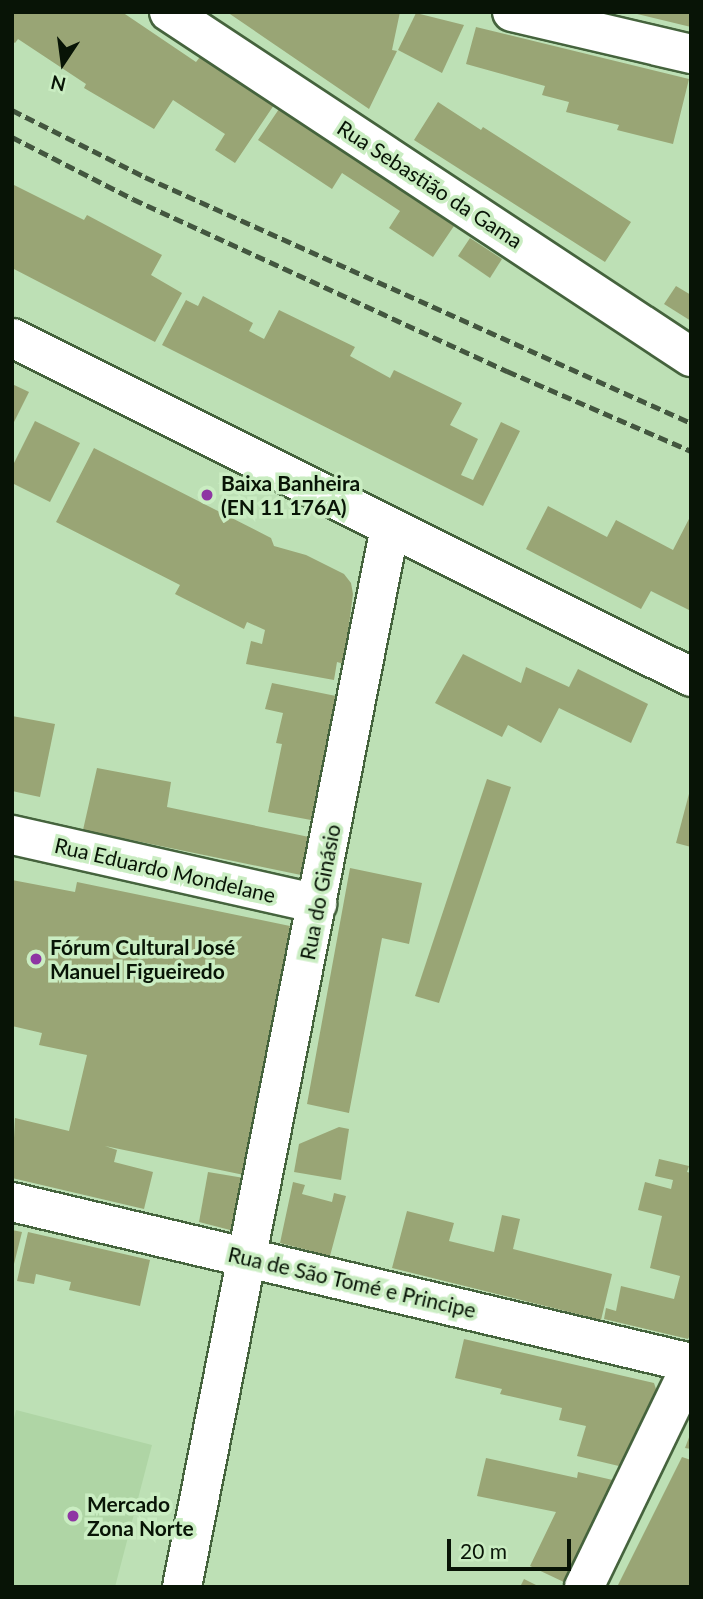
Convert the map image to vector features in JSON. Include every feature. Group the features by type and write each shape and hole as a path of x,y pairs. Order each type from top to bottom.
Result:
{"street":[{"name":"Rua Sebastião da Gama","path":"169,12 691,356"},
{"path":"512,12 691,54"},
{"path":"12,338 691,677"},
{"name":"Rua do Ginásio","path":"182,1587 249,1257 390,527"},
{"name":"Rua Eduardo Mondelane","path":"12,835 317,904"},
{"name":"Rua de São Tomé e Principe","path":"12,1202 691,1365"},
{"path":"584,1587 691,1365"}],"shaded area":[{"name":"Mercado Zona Norte","path":"16,1410 152,1445 115,1587 12,1587 12,1426"}],"building":[{"path":"12,12 122,12 196,62 200,57 274,105 235,163 215,150 225,134 173,100 154,129 84,88 86,84 18,39 15,43 12,41"},
{"path":"227,12 400,12 392,50 397,51 369,109"},
{"path":"691,12 691,27 633,13"},
{"path":"416,13 464,25 442,73 398,50"},
{"path":"476,27 689,79 673,144 617,130 619,125 566,112 569,102 542,95 545,86 466,64"},
{"path":"438,102 481,130 483,127 631,222 605,262 414,140"},
{"path":"279,109 454,226 433,257 389,228 400,211 342,173 332,189 258,140"},
{"path":"12,184 84,220 87,215 162,255 151,275 182,293 155,342 12,268"},
{"path":"470,238 502,259 490,278 458,256"},
{"path":"676,286 691,295 691,321 664,304"},
{"path":"203,296 253,323 249,331 264,339 279,310 355,347 350,356 390,378 394,370 462,403 450,425 478,439 461,475 473,480 501,422 520,431 483,506 162,345 186,300 198,306"},
{"path":"12,384 29,392 12,426"},
{"path":"35,421 80,443 50,502 12,483 12,467"},
{"path":"94,448 271,538 274,546 306,555 344,574 351,583 353,594 344,664 337,662 334,680 246,664 251,641 262,644 265,630 247,622 244,629 175,594 180,585 56,522"},
{"path":"548,506 607,537 616,520 673,550 691,515 691,611 651,591 641,609 526,549"},
{"path":"463,654 521,683 526,667 569,687 578,669 648,704 631,743 559,708 541,743 508,725 502,737 435,703"},
{"path":"272,683 336,696 311,820 268,812 282,744 276,743 283,713 265,709"},
{"path":"12,716 55,724 40,797 12,791"},
{"path":"97,768 171,782 167,807 309,837 301,875 83,830"},
{"path":"487,779 511,787 439,1003 415,996"},
{"path":"691,791 691,847 676,843"},
{"path":"350,868 422,883 409,944 382,938 349,1113 307,1104"},
{"path":"12,880 75,892 77,882 290,926 244,1175 105,1146 117,1150 114,1162 153,1172 144,1209 12,1178 15,1118 69,1131 87,1055 39,1045 42,1033 12,1026"},
{"path":"339,1127 349,1129 341,1180 294,1172 299,1144"},
{"path":"659,1159 689,1166 687,1172 691,1173 691,1333 688,1339 604,1319 606,1308 616,1311 621,1286 674,1299 680,1276 650,1268 662,1216 638,1210 645,1182 671,1189 673,1180 655,1176"},
{"path":"208,1172 244,1178 234,1231 199,1222"},
{"path":"293,1182 305,1185 302,1194 332,1202 334,1193 346,1196 330,1256 280,1243"},
{"path":"407,1211 454,1223 449,1241 494,1252 502,1215 520,1219 513,1249 612,1274 601,1320 392,1268"},
{"path":"12,1230 22,1232 13,1268 12,1267"},
{"path":"28,1232 150,1260 140,1306 69,1290 71,1282 36,1274 34,1284 17,1281"},
{"path":"464,1339 654,1383 658,1395 623,1467 577,1456 586,1426 559,1420 562,1408 500,1394 502,1389 455,1378"},
{"path":"691,1432 691,1449 685,1448"},
{"path":"682,1457 691,1460 691,1587 617,1587"},
{"path":"486,1458 577,1478 578,1472 617,1481 568,1584 530,1566 556,1512 477,1496"},
{"path":"524,1579 540,1587 520,1587"}],"railway":[{"path":"12,110 145,177 691,423"},
{"path":"12,137 133,199 507,371 691,451"}],"place":[{"name":"Baixa Banheira (EN 11 176A)","path":"207,495"},
{"name":"Fórum Cultural José Manuel Figueiredo","path":"36,959"},
{"name":"Mercado Zona Norte","path":"73,1516"}]}
